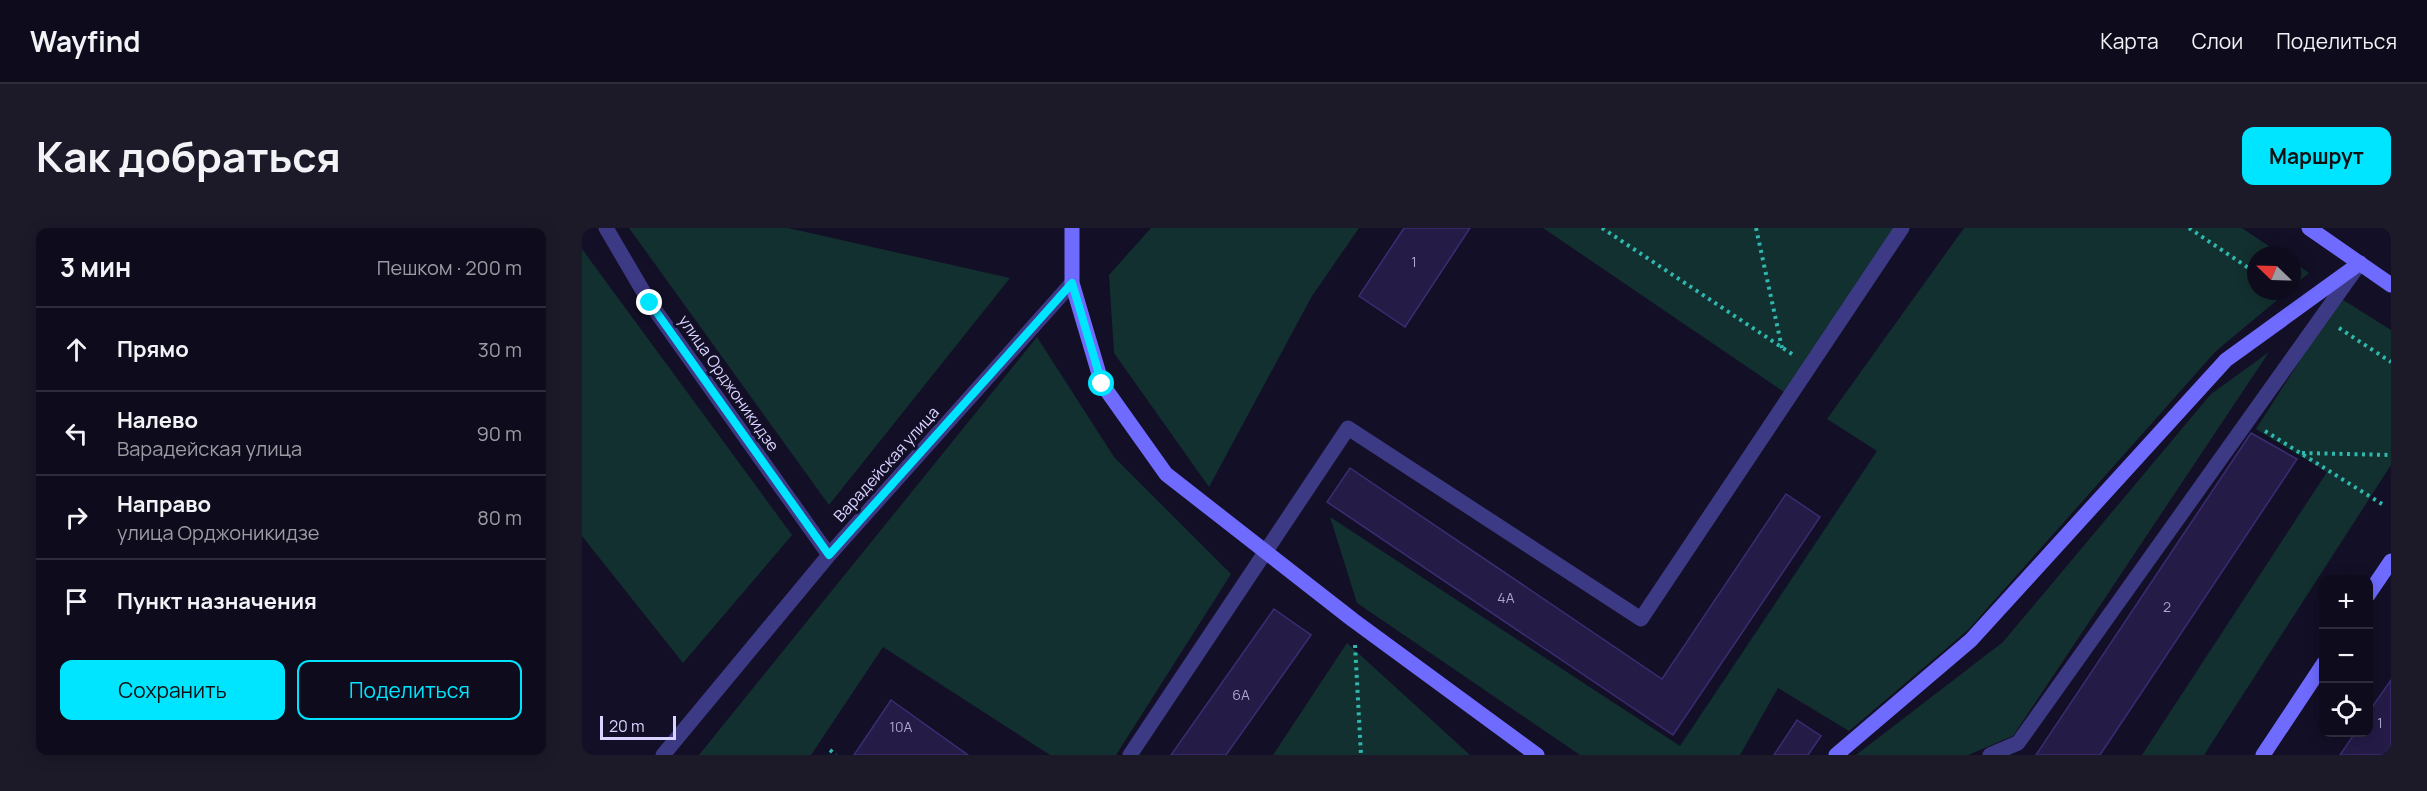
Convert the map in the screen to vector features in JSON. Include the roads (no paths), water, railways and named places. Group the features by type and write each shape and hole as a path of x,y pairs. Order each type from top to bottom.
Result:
{"street":[{"name":"улица Орджоникидзе","path":"606,228 650,303 829,555"},
{"path":"1072,228 1072,283 1102,384 1166,474 1353,620 1537,755"},
{"path":"1130,755 1348,428 1641,619 1902,228"},
{"path":"2309,228 2391,285"},
{"path":"1990,755 2018,743 2360,263"},
{"path":"1836,755 1971,640 2226,360 2360,263"},
{"name":"Варадейская улица","path":"663,755 829,555 1072,283"},
{"path":"2373,588 2391,561"},
{"path":"2263,755 2319,671"}]}
